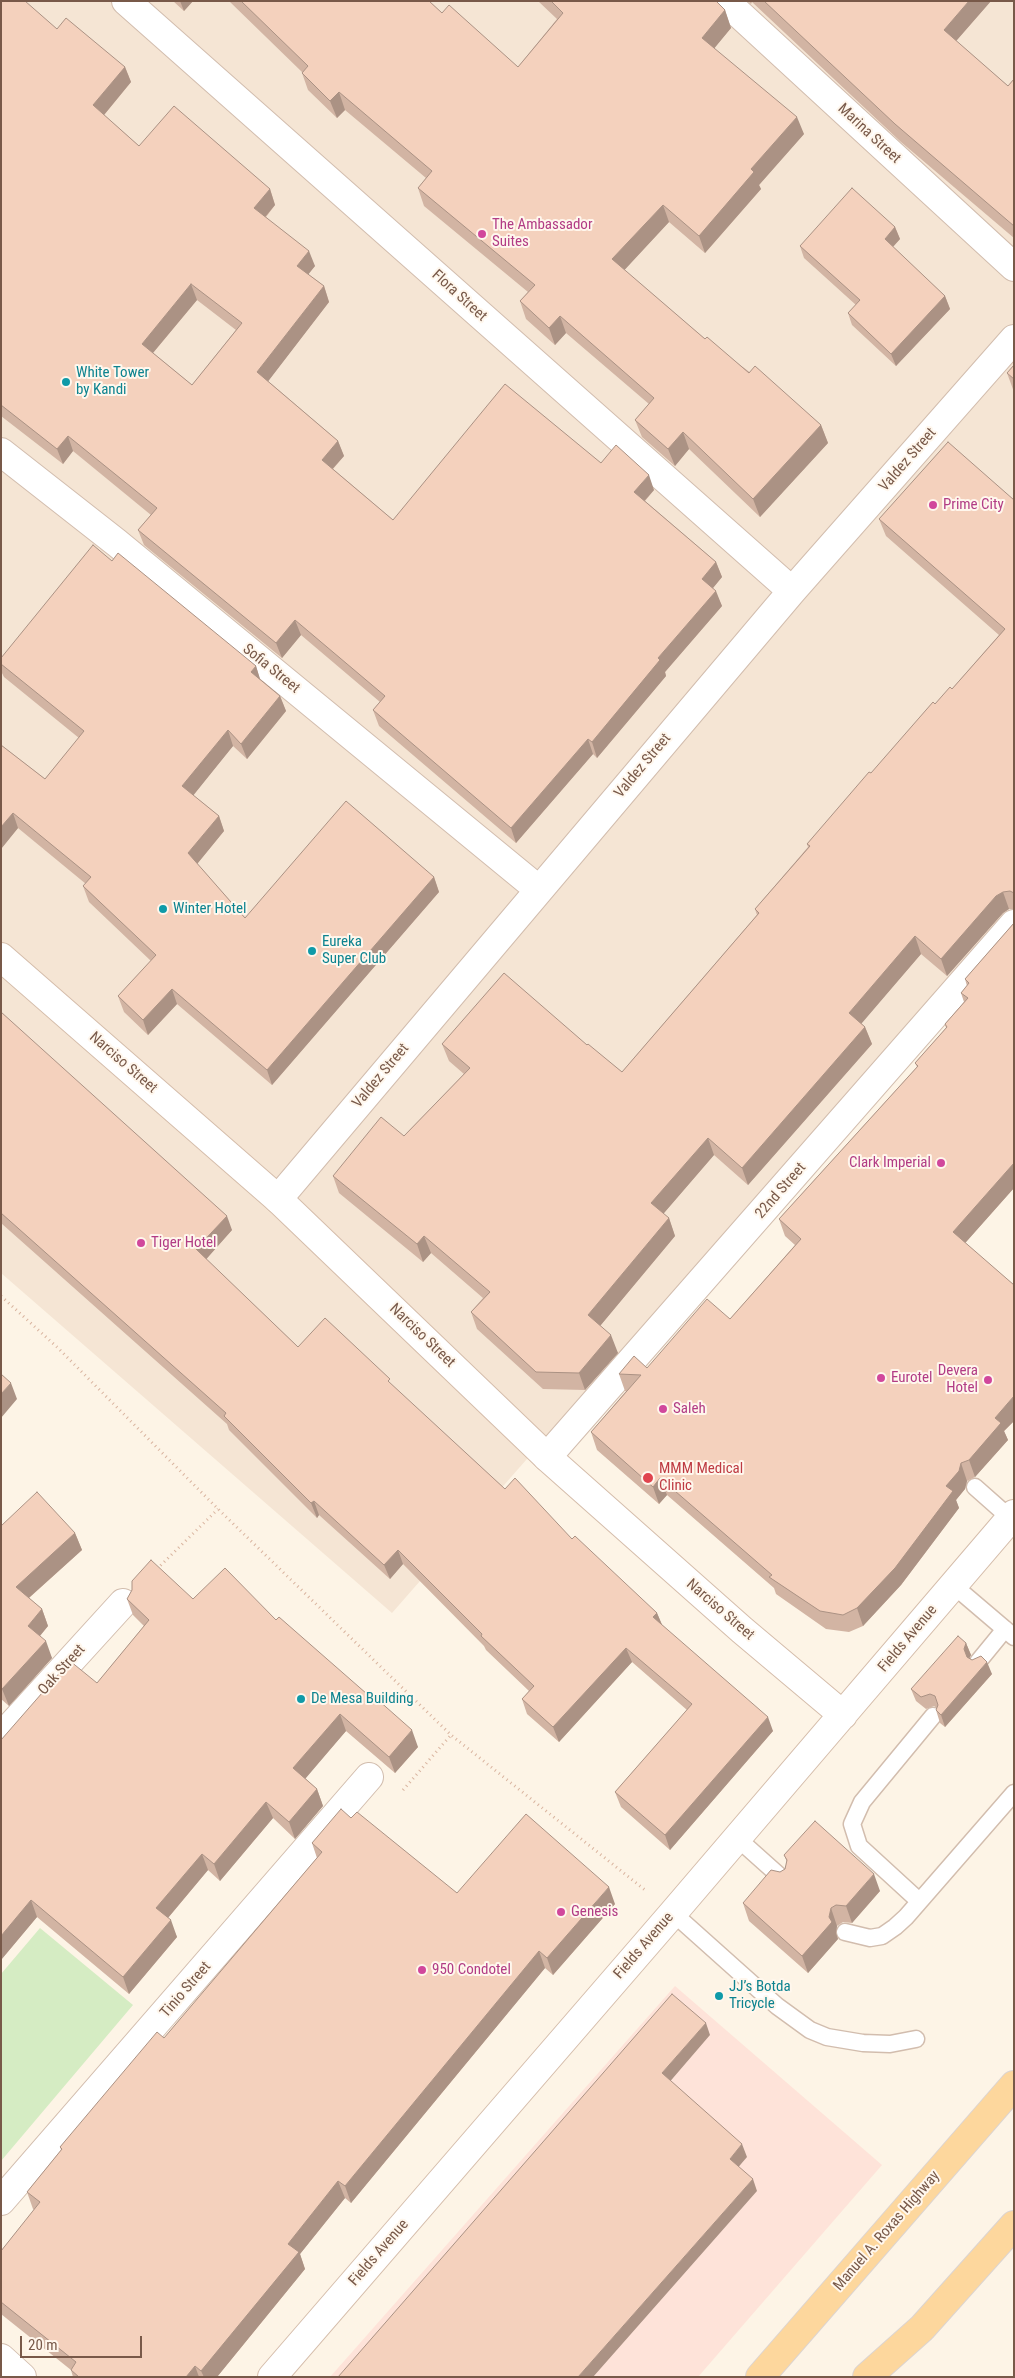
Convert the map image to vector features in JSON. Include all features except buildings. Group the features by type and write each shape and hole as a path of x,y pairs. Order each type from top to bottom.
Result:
{"main road":[{"name":"Manuel A. Roxas Highway","path":"760,2377 1014,2084"},
{"path":"867,2377 922,2328 1014,2226"}],"street":[{"name":"Flora Street","path":"126,1 792,591"},
{"name":"Marina Street","path":"725,1 1014,267"},
{"name":"Valdez Street","path":"278,1199 538,889 792,591 1014,339"},
{"name":"Sofia Street","path":"1,452 133,556 538,889"},
{"name":"22nd Street","path":"547,1457 1014,924"},
{"name":"Narciso Street","path":"1,957 278,1199 547,1457 742,1630 843,1714"},
{"name":"Fields Avenue","path":"272,2377 673,1913 1012,1516"},
{"name":"Oak Street","path":"1,1737 123,1603"},
{"name":"Tinio Street","path":"1,2202 369,1777"},
{"path":"985,2256 1014,2246"},
{"path":"1,2358 22,2377"}],"lane":[{"path":"976,1486 1012,1516"},
{"path":"953,1585 1010,1633 978,1662"},
{"path":"920,1902 859,1846 852,1824 862,1802 933,1716"},
{"path":"844,1932 870,1938 882,1936 920,1902 1014,1793"},
{"path":"737,1838 784,1880"},
{"path":"673,1913 777,2006 810,2030 827,2037 864,2043 890,2044 916,2039"}],"path":[{"path":"1,1296 72,1362 218,1509 451,1735 673,1913"},
{"path":"123,1603 218,1509"},
{"path":"369,1777 388,1794 395,1796 402,1791 451,1735"}],"shaded area":[{"path":"1,1 1014,1 1014,903 392,1613 1,1273"},
{"path":"675,1986 882,2165 698,2377 330,2377"}],"green space":[{"path":"40,1928 133,2005 1,2161 1,1974"}],"place":[{"name":"The Ambassador Suites","path":"482,234"},
{"name":"White Tower by Kandi","path":"66,382"},
{"name":"Prime City","path":"933,505"},
{"name":"Winter Hotel","path":"163,909"},
{"name":"Eureka Super Club","path":"312,951"},
{"name":"Clark Imperial","path":"941,1163"},
{"name":"Tiger Hotel","path":"141,1243"},
{"name":"Eurotel","path":"881,1378"},
{"name":"Devera Hotel","path":"988,1380"},
{"name":"Saleh","path":"663,1409"},
{"name":"MMM Medical Clinic","path":"648,1478"},
{"name":"De Mesa Building","path":"301,1699"},
{"name":"Genesis","path":"561,1912"},
{"name":"950 Condotel","path":"422,1970"},
{"name":"JJ’s Botda Tricycle","path":"719,1996"}]}
